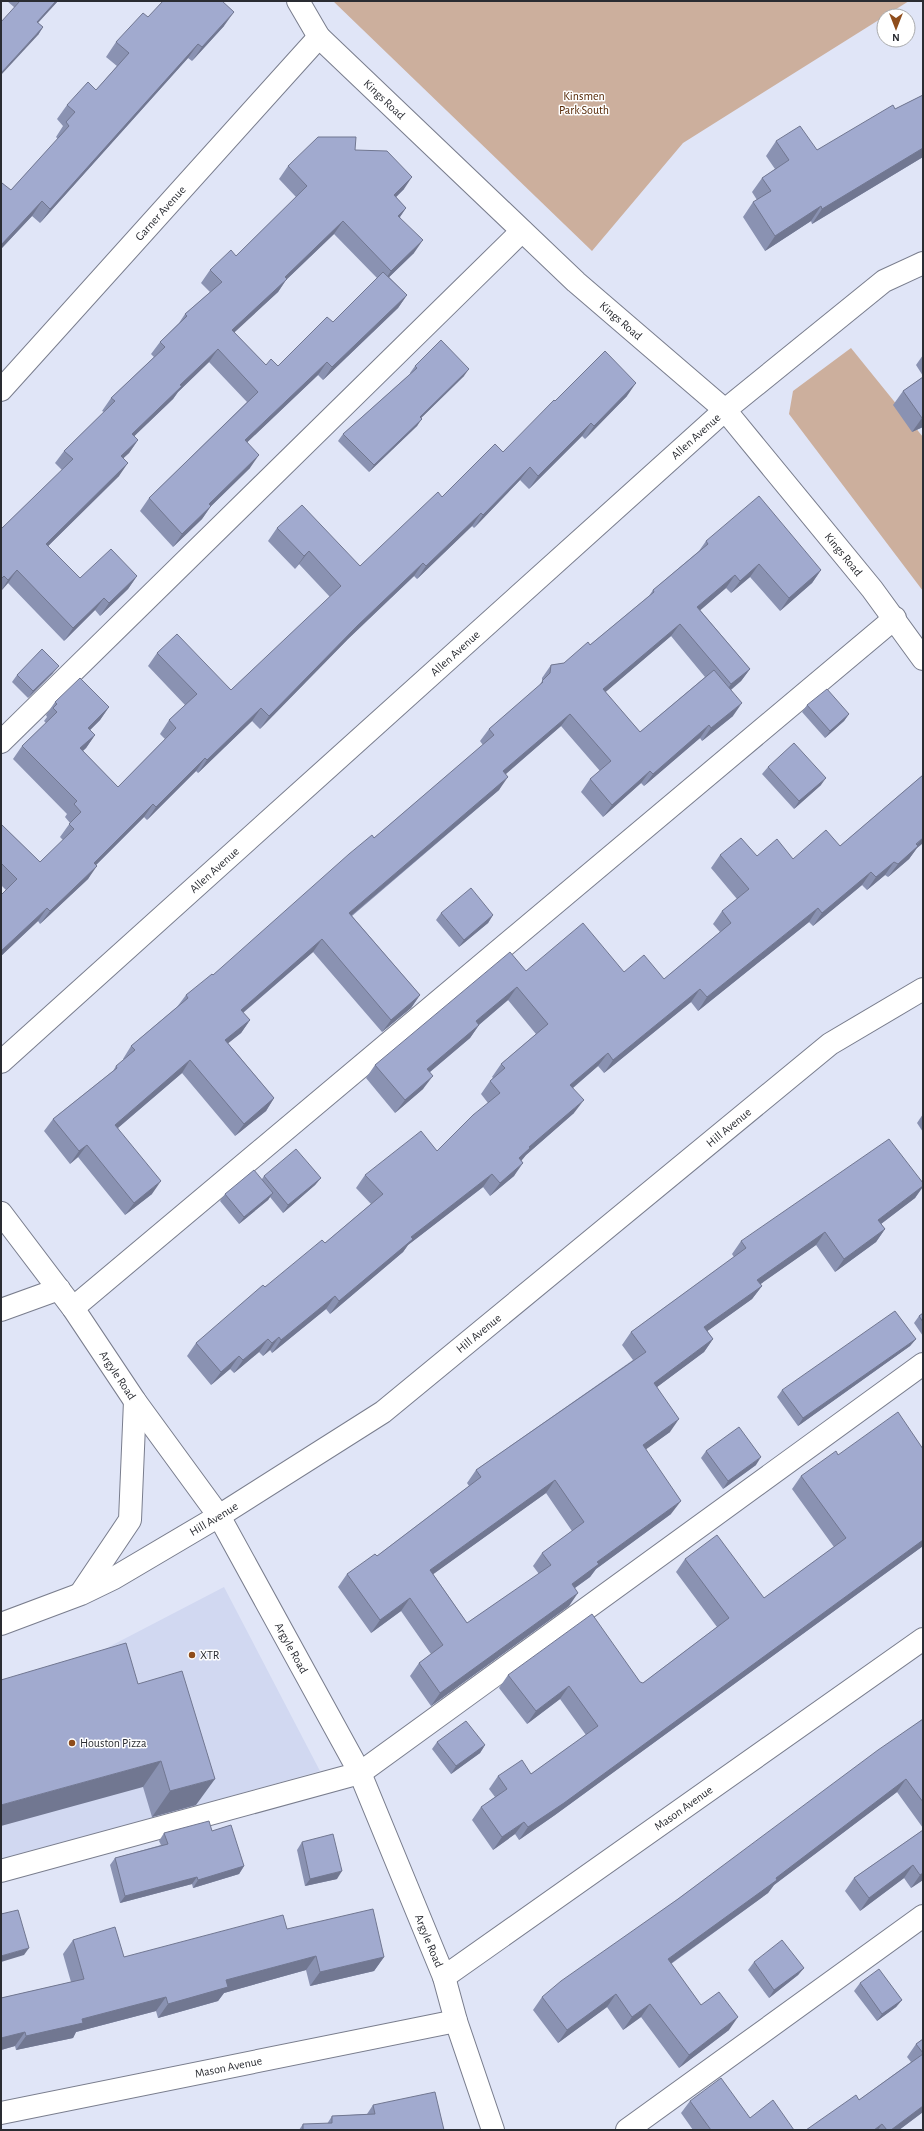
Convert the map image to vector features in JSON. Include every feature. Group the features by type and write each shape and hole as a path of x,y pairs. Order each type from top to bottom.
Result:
{"street":[{"name":"Kings Road","path":"298,1 319,37 522,231 576,282 726,410 895,618 923,659"},
{"name":"Garner Avenue","path":"1,390 319,37"},
{"path":"1,742 522,231"},
{"name":"Allen Avenue","path":"1,1062 726,410 884,281 923,263"},
{"path":"74,1308 895,618"},
{"name":"Hill Avenue","path":"1,1624 80,1594 114,1578 219,1516 383,1412 830,1044 923,990"},
{"name":"Argyle Road","path":"1,1213 74,1308 135,1401 219,1516 360,1773 444,1977 456,2021 493,2130"},
{"path":"1,1310 59,1289"},
{"path":"1,1871 360,1773 923,1364"},
{"path":"80,1594 130,1520 135,1401"},
{"name":"Mason Avenue","path":"444,1977 923,1639"},
{"path":"627,2130 923,1916"},
{"name":"Mason Avenue","path":"1,2113 456,2021"}],"shaded area":[{"path":"224,1587 320,1771 1,1861 1,1687 74,1665"}],"green space":[{"name":"Kinsmen Park South","path":"333,1 909,1 898,8 876,8 876,22 683,143 592,251"},
{"path":"851,348 923,437 923,591 789,414 793,391"}],"building":[{"path":"20,1 56,1 37,22 43,27 1,73 1,22"},
{"path":"163,1 222,1 234,12 202,47 198,44 50,209 42,201 1,245 1,184 2,183 11,190 69,126 66,122 75,112 67,105 88,82 96,90 129,53 116,42 143,13 148,17"},
{"path":"923,95 923,148 822,209 821,206 775,236 753,202 771,191 762,178 789,160 776,141 800,126 817,150 893,105 895,109"},
{"path":"318,137 356,137 355,150 387,151 412,177 394,195 406,208 398,216 423,240 391,271 343,221 285,277 287,279 232,330 266,365 271,359 278,366 327,317 333,322 383,272 407,295 332,367 327,362 245,440 259,455 209,504 211,506 182,534 149,498 258,392 218,349 180,385 182,386 132,434 138,440 121,456 128,463 46,544 80,578 111,549 137,576 109,603 104,598 73,628 17,570 8,580 4,576 1,579 1,529 73,459 64,451 115,401 111,398 165,347 160,342 187,316 185,314 222,282 210,270 231,250 236,256 307,186 288,166"},
{"path":"441,340 469,369 420,417 422,419 374,465 343,434 417,368 415,366"},
{"path":"605,351 636,383 594,426 591,423 538,476 530,467 483,515 481,513 426,566 423,563 357,626 269,716 261,708 207,760 205,758 156,807 153,804 94,863 97,866 50,911 47,908 1,951 1,895 17,879 1,863 1,824 40,862 74,829 69,824 81,812 74,804 77,801 22,746 57,712 53,708 57,704 55,702 80,678 109,707 88,728 95,735 80,748 118,787 176,728 169,720 197,694 157,653 177,634 231,690 341,586 309,551 304,556 277,528 302,505 360,566 438,492 442,497 495,444 503,452"},
{"path":"923,377 923,418 922,418 903,391"},
{"path":"759,496 821,570 789,598 759,564 740,581 735,575 697,607 750,669 731,684 680,624 603,689 640,732 714,670 742,703 711,728 709,725 653,774 650,771 612,805 590,779 611,761 570,714 503,771 508,777 349,913 420,995 391,1020 322,939 241,1010 250,1020 225,1040 274,1098 244,1124 190,1060 115,1125 161,1181 134,1203 87,1145 79,1151 53,1119 117,1068 116,1066 135,1050 131,1046 188,998 186,995 212,974 213,975 349,854 372,835 374,838 494,735 489,729 543,682 542,681 550,673 551,665 564,663 588,642 590,645 654,592 653,590 708,544 706,541"},
{"path":"42,649 59,666 33,691 17,675"},
{"path":"827,689 849,714 830,731 807,705"},
{"path":"794,743 826,778 799,801 768,767"},
{"path":"923,775 923,838 916,844 918,846 898,864 894,862 876,877 871,872 822,913 818,908 707,997 700,989 613,1060 608,1053 570,1085 584,1100 529,1147 530,1148 519,1158 523,1163 500,1183 492,1174 411,1237 413,1239 339,1301 335,1296 281,1340 279,1337 272,1343 268,1339 243,1360 239,1356 221,1372 196,1343 263,1285 265,1287 322,1240 325,1243 383,1194 365,1175 421,1131 437,1151 473,1115 500,1093 490,1081 505,1068 501,1064 548,1024 517,987 476,1021 479,1025 427,1069 433,1076 405,1100 375,1065 510,952 526,971 583,923 624,972 644,955 664,979 731,923 722,911 749,889 720,855 741,838 757,856 777,839 793,859 826,830 840,846"},
{"path":"471,888 493,915 464,940 441,913"},
{"path":"889,1139 923,1183 923,1186 878,1220 885,1229 844,1259 825,1232 757,1280 762,1286 704,1327 713,1339 654,1383 679,1419 643,1445 681,1501 597,1562 599,1564 572,1584 578,1593 440,1693 419,1663 443,1645 410,1598 380,1620 347,1574 375,1554 377,1556 481,1477 476,1470 646,1352 631,1332 746,1248 741,1241","holes":["555,1480 584,1522 542,1553 551,1565 467,1623 430,1570"]},
{"path":"296,1149 321,1178 288,1205 264,1176"},
{"path":"254,1170 273,1193 244,1217 225,1194"},
{"path":"895,1311 916,1339 803,1418 782,1390"},
{"path":"923,1313 923,1322 919,1316"},
{"path":"898,1412 923,1449 923,1540 564,1803 528,1827 524,1822 502,1837 481,1807 507,1789 498,1776 522,1760 531,1774 598,1726 569,1686 536,1711 508,1675 592,1614 640,1682 643,1683 729,1618 685,1559 717,1535 764,1598 846,1538 801,1476 836,1451 838,1455"},
{"path":"739,1427 761,1457 728,1481 706,1451"},
{"path":"126,1643 138,1684 182,1671 215,1779 170,1791 161,1761 1,1805 1,1680"},
{"path":"923,1719 923,1802 906,1779 776,1878 777,1880 668,1959 701,2005 719,1992 738,2017 689,2055 650,2004 632,2017 616,1994 567,2030 542,1997 561,1981 678,1899 878,1750"},
{"path":"466,1721 485,1745 456,1766 437,1742"},
{"path":"209,1821 212,1831 231,1825 244,1866 198,1880 197,1877 125,1896 115,1858 168,1844 164,1833"},
{"path":"923,1830 923,1873 920,1875 913,1865 869,1898 854,1878"},
{"path":"333,1834 342,1871 310,1879 302,1842"},
{"path":"373,1909 384,1957 320,1972 316,1956 226,1980 228,1987 168,2004 166,1997 82,2019 83,2023 26,2036 25,2032 1,2038 1,1998 84,1979 73,1940 115,1927 124,1957 283,1915 287,1929"},
{"path":"18,1910 29,1948 1,1956 1,1914"},
{"path":"782,1940 804,1968 774,1990 754,1962"},
{"path":"879,1969 902,2000 882,2014 860,1983"},
{"path":"923,2039 923,2053 916,2044"},
{"path":"923,2054 923,2106 891,2130 887,2130 882,2124 874,2130 806,2130 856,2095 859,2100"},
{"path":"721,2078 750,2118 773,2100 794,2130 711,2130 690,2101"},
{"path":"435,2092 444,2130 303,2130 303,2124 332,2123 332,2116 375,2114 373,2105"}],"place":[{"name":"XTR","path":"192,1655"},
{"name":"Houston Pizza","path":"72,1743"}]}
